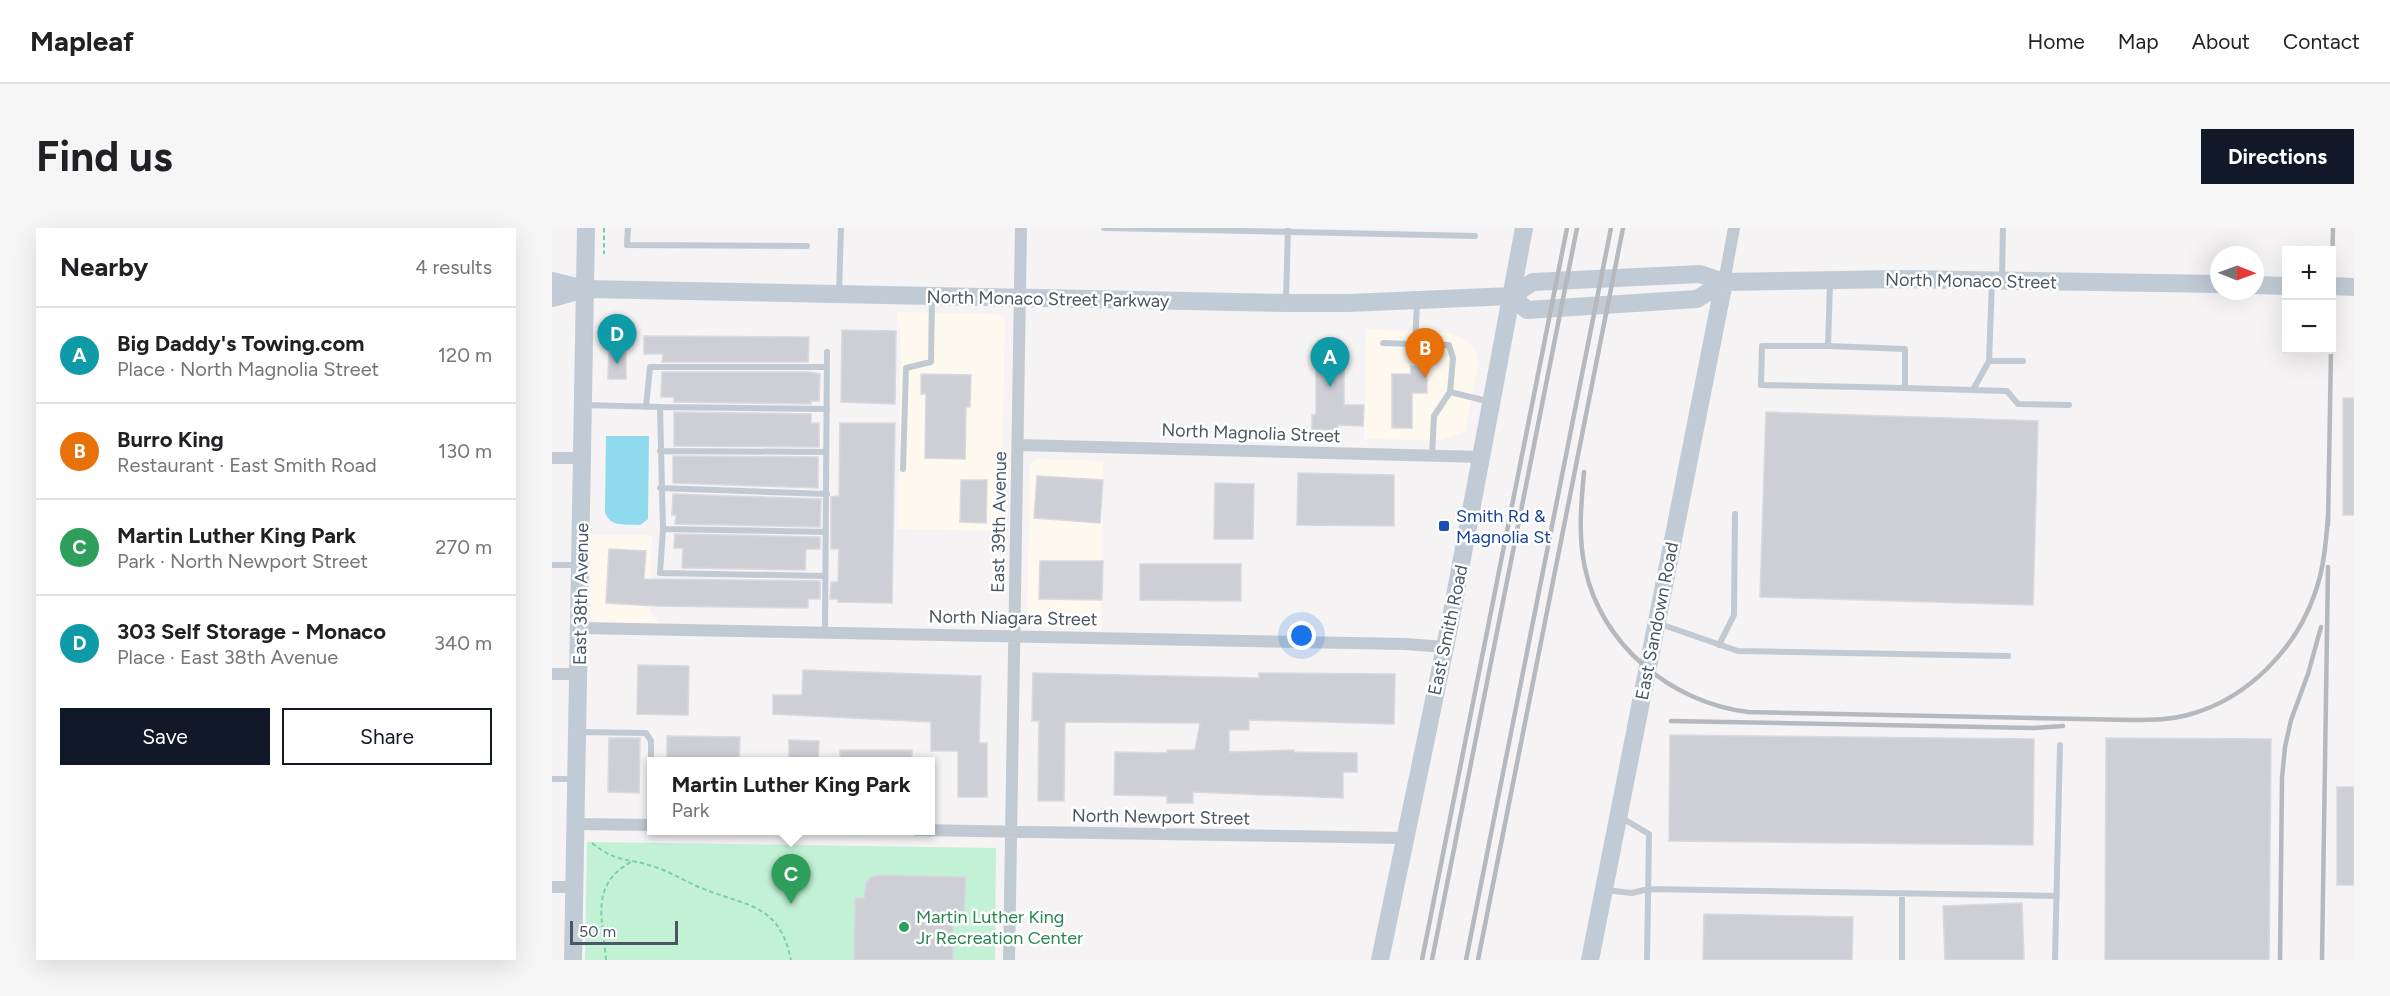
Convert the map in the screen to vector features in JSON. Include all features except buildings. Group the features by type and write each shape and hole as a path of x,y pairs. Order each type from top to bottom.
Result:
{"street":[{"name":"East 38th Avenue","path":"573,960 581,565 576,458 584,405 586,228"},
{"name":"East 39th Avenue","path":"1009,960 1022,228"},
{"name":"East Smith Road","path":"1380,960 1483,457 1524,228"},
{"path":"1511,296 1527,310 1697,299 1724,282 1734,228"},
{"name":"North Monaco Street","path":"1511,296 1533,282 1700,274 1724,282 1830,279 2210,284"},
{"name":"North Monaco Street Parkway","path":"552,281 585,289 1286,303 1417,301 1511,296"},
{"name":"East Sandown Road","path":"1590,960 1724,282"},
{"path":"2264,285 2282,286"},
{"path":"2336,286 2354,287"},
{"name":"North Monaco Street Parkway","path":"552,298 585,289"},
{"name":"North Magnolia Street","path":"1019,445 1483,457"},
{"path":"552,458 576,458"},
{"name":"North Niagara Street","path":"580,628 1405,644 1445,647"},
{"path":"552,674 579,674"},
{"path":"576,824 647,825"},
{"name":"North Newport Street","path":"935,831 1404,838"},
{"path":"552,886 575,887"}],"lane":[{"path":"628,228 627,245 807,246"},
{"path":"839,294 842,228"},
{"path":"1104,228 1288,230 1475,236"},
{"path":"1974,390 1989,360 2002,228"},
{"path":"1286,303 1288,230"},
{"path":"1828,345 1830,279"},
{"path":"903,470 906,368 932,362 932,296"},
{"path":"1415,344 1417,301"},
{"path":"1383,343 1449,345 1453,358 1450,392 1434,416 1432,456"},
{"path":"1905,388 1905,349 1828,345 1762,346 1761,386 2007,391 2018,404 2069,405"},
{"path":"825,632 827,352"},
{"path":"1989,360 2023,361"},
{"path":"646,406 650,367 827,367"},
{"path":"1450,392 1492,403"},
{"path":"584,405 827,409"},
{"path":"660,407 660,488 663,529 660,573 825,576"},
{"path":"660,451 826,453"},
{"path":"660,488 827,494"},
{"path":"1719,645 1734,615 1735,514"},
{"path":"663,529 826,532"},
{"path":"552,565 581,565"},
{"path":"1657,623 1738,651 2008,656"},
{"path":"578,732 646,733 651,741 651,757"},
{"path":"2055,960 2060,745"},
{"path":"552,779 577,779"},
{"path":"1619,816 1649,834 1647,960"},
{"path":"1604,890 1632,893 1648,889 2057,896"},
{"path":"1902,895 1902,960"}],"path":[{"path":"604,228 604,254"},
{"path":"592,843 610,857 656,867 702,889 760,909 778,925 784,935 792,960"},
{"path":"606,960 602,921 603,891 612,875 632,862"}],"shaded area":[{"path":"897,312 998,314 1005,321 1001,531 898,529 901,343"},
{"path":"1366,329 1450,333 1468,341 1477,355 1478,365 1465,432 1441,440 1364,439"},
{"path":"1036,459 1103,461 1101,630 1037,626 1027,618 1030,464"},
{"path":"591,535 652,535 650,611 660,624 600,622 592,619 590,614"}],"green space":[{"path":"587,842 996,848 995,960 585,960"}],"water":[{"path":"606,436 649,436 648,519 640,525 615,523 607,517 605,512"}],"railway":[{"path":"1422,960 1567,228"},
{"path":"1432,960 1577,228"},
{"path":"1466,960 1611,228"},
{"path":"1478,960 1623,228"},
{"path":"2333,228 2333,246"},
{"path":"2328,525 2331,354"},
{"path":"1584,472 1581,544 1593,596 1607,622 1644,666 1667,683 1693,697 1748,712 2154,720 2184,716 2212,707 2250,683 2282,652 2296,633 2307,614 2321,574 2328,516"},
{"path":"2322,960 2328,567"},
{"path":"2280,960 2282,778 2285,747 2291,720 2308,674 2321,627"},
{"path":"1671,721 2034,728 2063,726"}],"place":[{"name":"303 Self Storage - Monaco","path":"617,364"},
{"name":"Burro King","path":"1425,378"},
{"name":"Big Daddy's Towing.com","path":"1330,387"},
{"name":"Smith Rd & Magnolia St","path":"1444,526"},
{"name":"Martin Luther King Park","path":"791,904"},
{"name":"Martin Luther King Jr Recreation Center","path":"904,927"}]}
